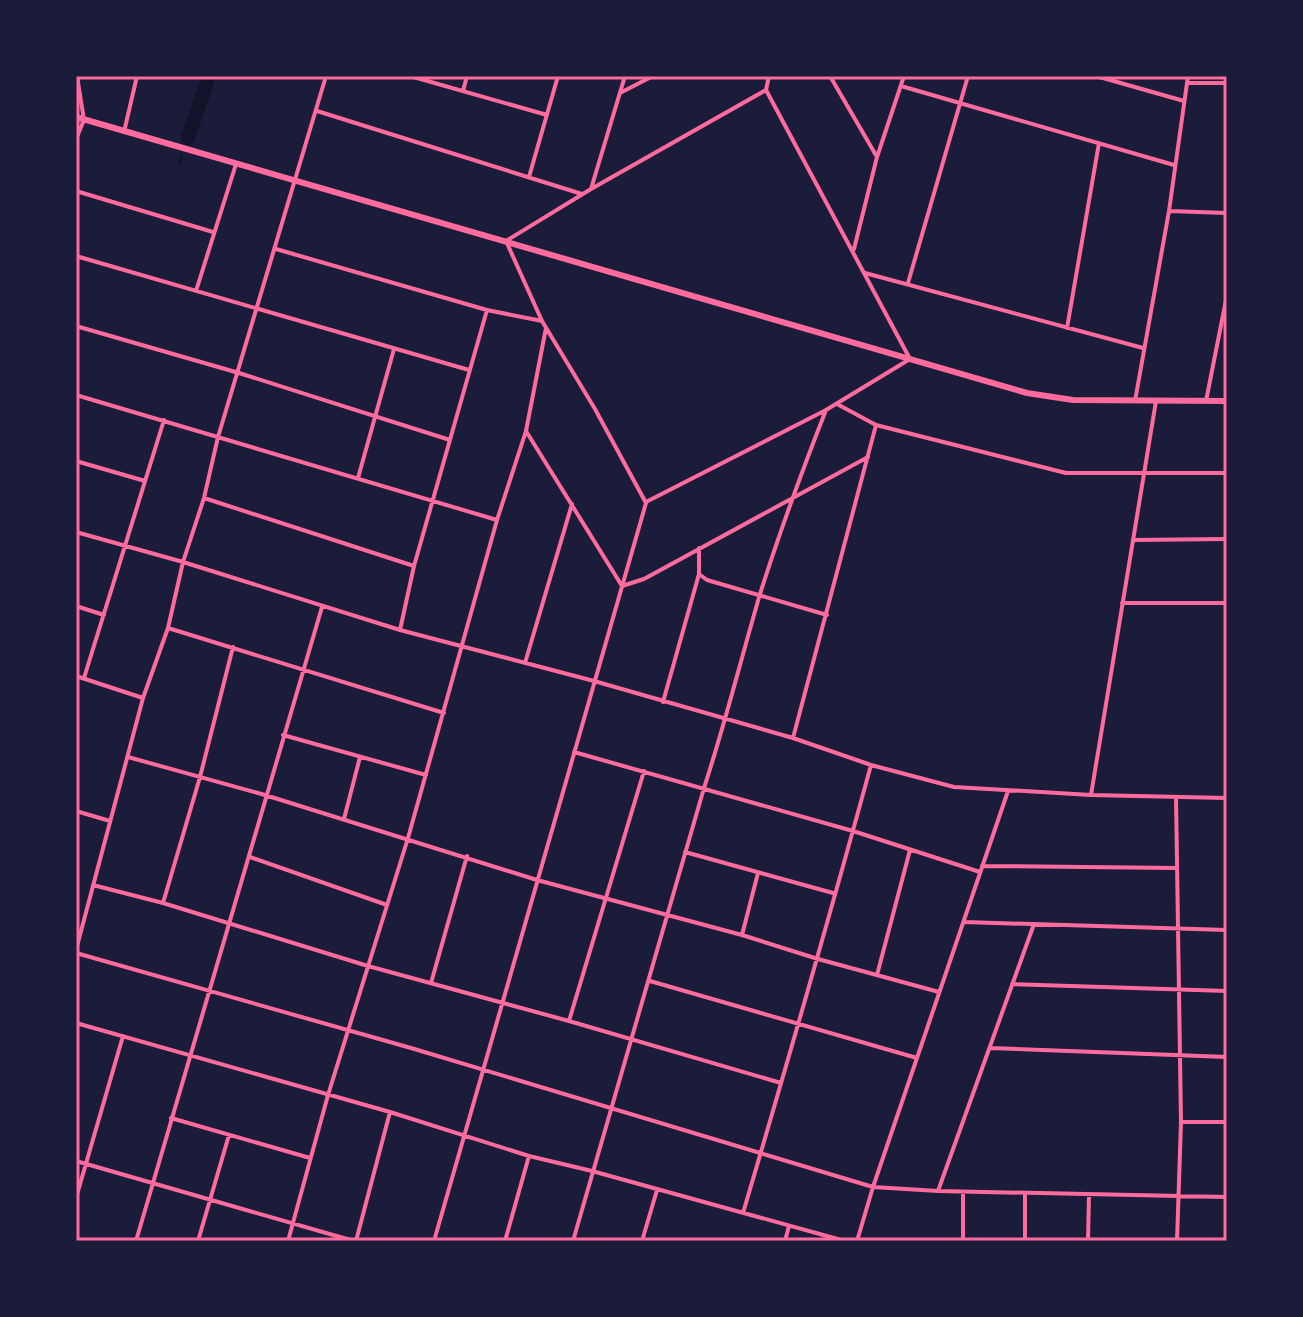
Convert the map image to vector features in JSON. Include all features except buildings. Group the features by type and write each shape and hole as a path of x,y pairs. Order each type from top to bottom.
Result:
{"main road":[{"path":"76,117 1049,398 1227,401"}],"street":[{"path":"76,139 84,120 77,76"},
{"path":"124,132 137,76"},
{"path":"326,76 218,437 168,628 143,698 76,952 873,1187 963,1192 1227,1197"},
{"path":"410,76 547,115"},
{"path":"463,91 467,76"},
{"path":"529,177 558,76"},
{"path":"591,189 625,76"},
{"path":"620,93 653,76"},
{"path":"646,503 826,410 910,359 766,90 769,76"},
{"path":"830,76 877,157"},
{"path":"835,85 838,76"},
{"path":"854,251 877,157 904,76"},
{"path":"908,283 968,76"},
{"path":"1096,76 1184,101"},
{"path":"1135,401 1169,211 1188,76"},
{"path":"1187,83 1227,83"},
{"path":"901,86 1174,165"},
{"path":"434,1241 646,503 542,321 506,241 766,90"},
{"path":"317,111 583,194"},
{"path":"1067,328 1099,143"},
{"path":"196,291 236,164"},
{"path":"76,191 213,232"},
{"path":"1169,211 1227,213"},
{"path":"276,249 487,310 542,321"},
{"path":"76,256 469,370"},
{"path":"865,273 1143,348"},
{"path":"1206,401 1227,295"},
{"path":"400,630 432,499 487,310"},
{"path":"76,326 239,373 450,440"},
{"path":"288,1241 328,1095 408,838 497,520 526,431 546,328"},
{"path":"1220,331 1227,331"},
{"path":"358,478 394,349"},
{"path":"76,395 497,520"},
{"path":"1091,795 1156,401"},
{"path":"836,404 876,425 1066,473 1227,473"},
{"path":"573,1241 760,597 790,500 826,410"},
{"path":"84,678 164,420"},
{"path":"793,738 876,425"},
{"path":"526,431 622,586"},
{"path":"622,586 644,579 868,457"},
{"path":"76,461 145,481"},
{"path":"204,498 414,566"},
{"path":"525,663 572,503"},
{"path":"76,532 400,630 594,681 954,787 1091,795 1227,798"},
{"path":"1133,540 1227,539"},
{"path":"663,702 699,574 699,548"},
{"path":"699,574 714,584 827,615"},
{"path":"1122,603 1227,603"},
{"path":"76,606 104,615"},
{"path":"136,1241 188,1055 322,607"},
{"path":"168,628 444,713"},
{"path":"163,903 200,777 233,647"},
{"path":"76,676 143,698"},
{"path":"283,735 426,775"},
{"path":"574,752 981,869 1177,868"},
{"path":"128,757 265,795 605,900 667,914 939,992"},
{"path":"344,819 360,757"},
{"path":"742,1214 818,959 871,765"},
{"path":"569,1021 644,771"},
{"path":"857,1241 1008,791"},
{"path":"1176,797 1181,1122 1177,1241"},
{"path":"76,811 110,821"},
{"path":"877,975 910,849"},
{"path":"685,852 834,893"},
{"path":"249,856 387,905"},
{"path":"431,983 467,856"},
{"path":"742,935 758,873"},
{"path":"93,885 781,1083"},
{"path":"964,922 1227,930"},
{"path":"938,1191 1034,924"},
{"path":"650,981 917,1058"},
{"path":"1012,984 1227,991"},
{"path":"76,1023 390,1112 529,1156 845,1241"},
{"path":"76,1198 123,1036"},
{"path":"989,1048 1227,1057"},
{"path":"76,1161 355,1241 390,1112"},
{"path":"171,1118 310,1158"},
{"path":"1181,1122 1227,1122"},
{"path":"198,1241 229,1135"},
{"path":"505,1241 529,1156"},
{"path":"642,1241 657,1189"},
{"path":"963,1192 963,1241"},
{"path":"1025,1193 1025,1241"},
{"path":"1088,1241 1089,1195"},
{"path":"785,1241 789,1226"}],"waterway":[{"path":"188,138 209,76"},
{"path":"179,165 182,156"}]}
